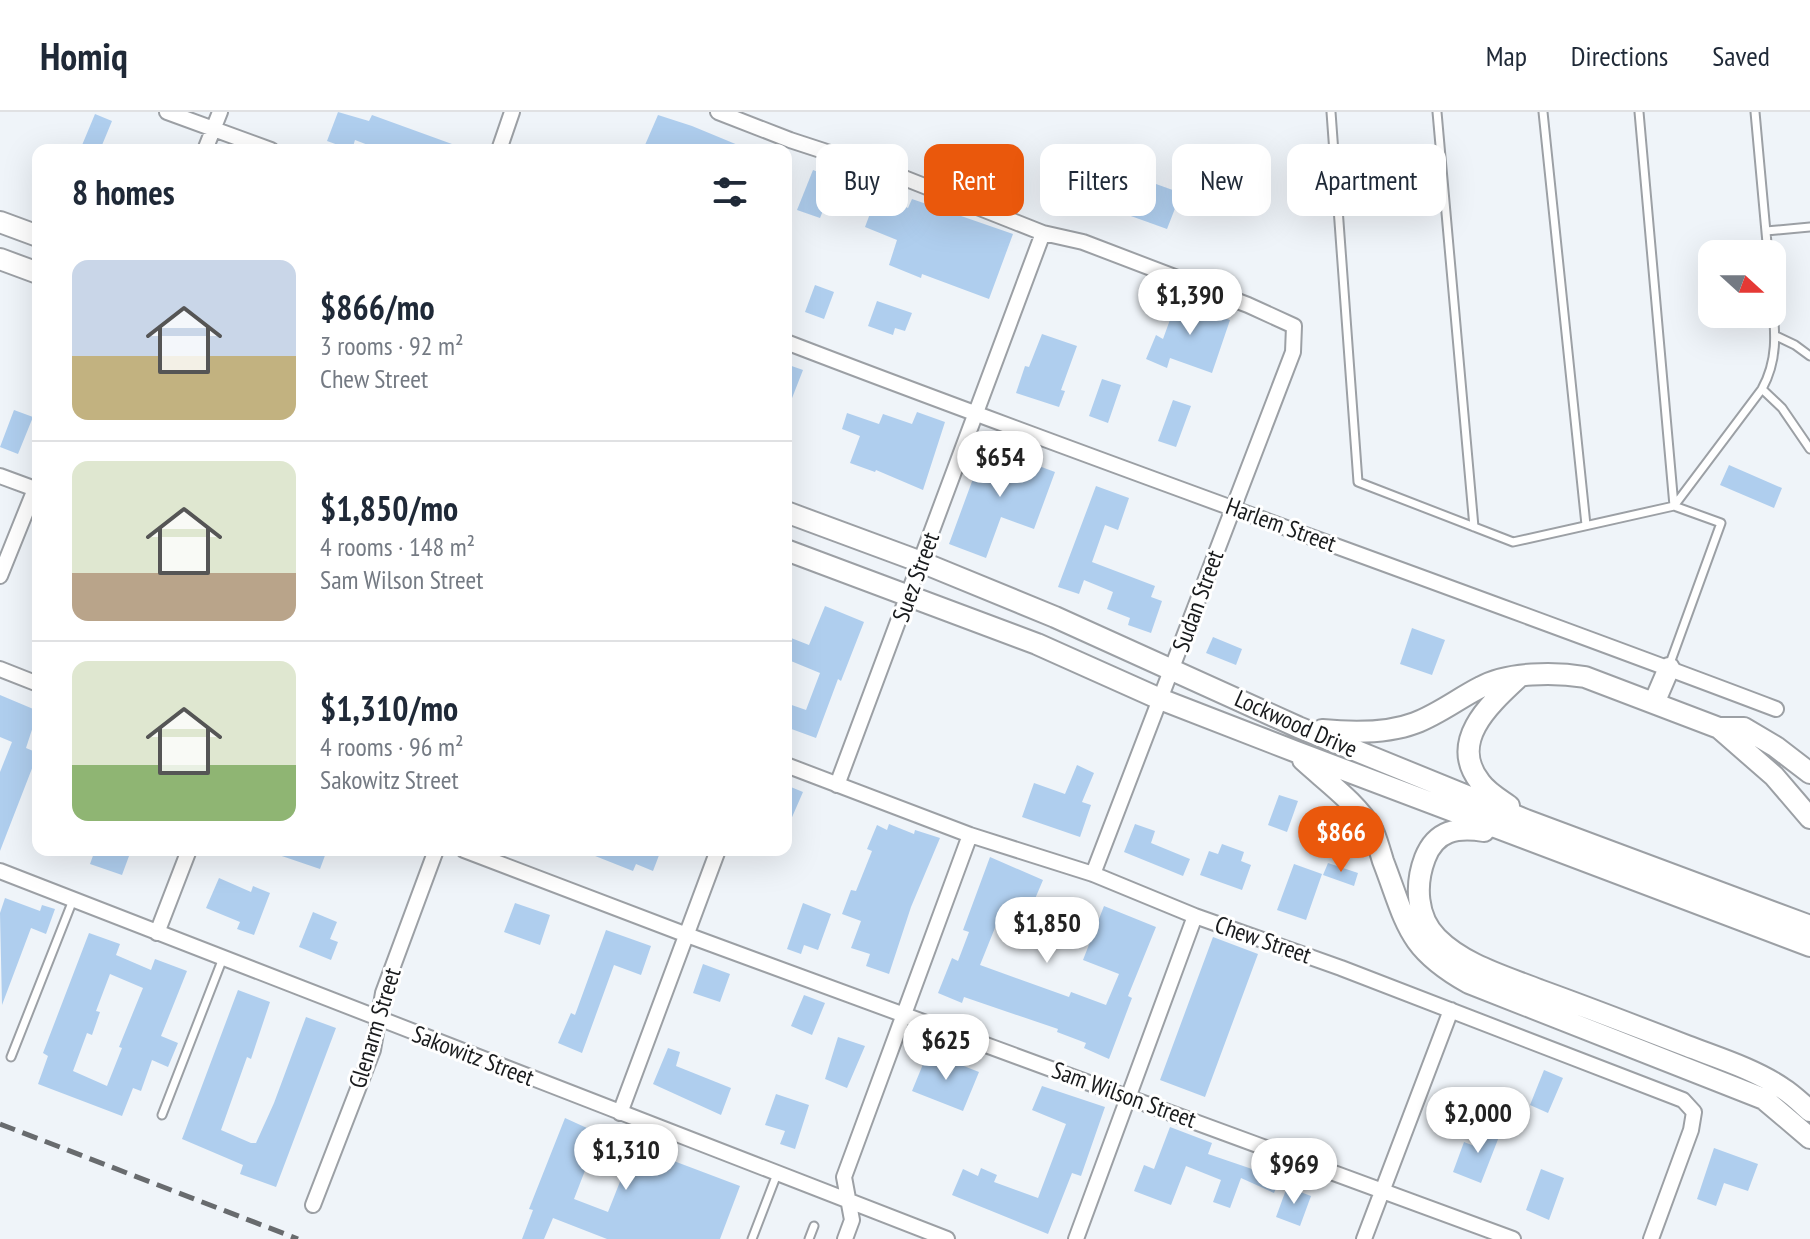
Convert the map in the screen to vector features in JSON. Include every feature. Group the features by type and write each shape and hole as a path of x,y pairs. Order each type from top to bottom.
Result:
{"main road":[{"path":"0,222 32,234"},
{"path":"0,259 32,271"},
{"name":"Lockwood Drive","path":"792,514 921,562 1055,617 1524,828"},
{"name":"Lockwood Drive","path":"792,552 1037,644 1160,699 1294,751 1524,828 1740,910 1810,946"},
{"path":"1654,703 1669,668"},
{"path":"1298,727 1345,732 1399,727 1414,723 1484,685 1540,672 1585,677 1719,728 1774,776 1810,818"},
{"path":"1519,677 1485,708 1469,745 1470,766 1481,785 1524,828"},
{"path":"1719,728 1744,728 1810,773"},
{"path":"1294,751 1360,814 1374,833 1408,926 1418,945 1434,962 1469,983 1764,1099 1810,1138"},
{"path":"1524,828 1461,828 1439,837 1427,855 1419,877 1423,918 1435,936 1454,952 1493,972 1727,1061 1781,1087 1810,1111"},
{"name":"Lockwood Drive","path":"1740,910 1810,926"}],"street":[{"path":"167,112 255,144"},
{"path":"208,144 220,112"},
{"path":"501,144 512,112"},
{"path":"718,112 786,144"},
{"path":"792,146 894,174 1043,233"},
{"name":"Sudan Street","path":"1043,233 1083,242 1248,305 1294,326 1293,352 1093,874"},
{"name":"Suez Street","path":"837,785 1043,233"},
{"name":"Harlem Street","path":"792,344 1776,709"},
{"path":"0,476 32,488"},
{"path":"0,576 32,499"},
{"path":"0,669 32,682"},
{"name":"Chew Street","path":"792,767 970,835 1093,874 1195,916 1341,968 1683,1100 1694,1112 1683,1152 1651,1239"},
{"path":"845,1239 852,1220 844,1177 970,835"},
{"path":"157,933 187,856"},
{"name":"Glenarm Street","path":"313,1205 373,1050 383,993 434,856"},
{"name":"Sam Wilson Street","path":"480,856 1513,1239"},
{"path":"620,1113 716,856"},
{"name":"Sakowitz Street","path":"0,871 947,1239"},
{"path":"1076,1239 1195,916"},
{"path":"1364,1239 1451,1010"}],"lane":[{"path":"1331,112 1358,482 1513,542 1674,506 1721,523 1669,668"},
{"path":"1437,112 1474,527"},
{"path":"1543,112 1586,525"},
{"path":"1639,112 1674,506"},
{"path":"1755,112 1767,240"},
{"path":"1766,231 1810,227"},
{"path":"1674,506 1762,389 1770,374 1775,328"},
{"path":"1776,336 1810,356"},
{"path":"1762,389 1782,408 1810,449"},
{"path":"11,1057 73,900"},
{"path":"162,1115 223,958"},
{"path":"752,1239 777,1173"},
{"path":"809,1239 814,1226"}],"building":[{"path":"338,112 369,121 372,115 452,144 365,144 355,140 354,144 335,144 327,141"},
{"path":"95,114 112,121 102,144 82,144"},
{"path":"658,115 736,144 645,144"},
{"path":"813,170 816,171 816,216 820,218 797,210"},
{"path":"1156,184 1172,190 1172,216 1167,229 1131,216 1156,216"},
{"path":"912,199 924,203 924,216 961,216 1013,234 989,299 889,265 897,240 865,227 869,216 908,216"},
{"path":"815,285 834,292 824,319 805,312"},
{"path":"1179,295 1199,302 1197,309 1230,320 1212,373 1170,358 1167,368 1146,359 1156,335 1163,339"},
{"path":"877,301 912,313 905,331 895,328 893,335 868,326"},
{"path":"1042,334 1077,346 1061,390 1065,391 1059,407 1016,393 1025,366 1029,367"},
{"path":"792,366 803,370 792,398"},
{"path":"1102,379 1121,385 1108,423 1089,416"},
{"path":"1173,400 1191,406 1176,447 1158,441"},
{"path":"14,410 32,417 18,454 0,447"},
{"path":"917,412 945,422 923,490 876,470 850,463 860,436 842,429 847,413 879,424 883,414 912,424"},
{"path":"985,446 1055,472 1034,529 1001,517 986,558 949,544"},
{"path":"1729,465 1782,488 1774,508 1720,485"},
{"path":"1096,486 1129,498 1118,530 1105,525 1092,562 1155,586 1151,597 1162,601 1151,633 1128,625 1130,618 1107,609 1113,592 1084,580 1079,594 1058,587"},
{"path":"825,606 864,622 816,738 792,729 792,705 806,710 820,673 792,661 792,638 809,645"},
{"path":"1412,628 1445,640 1432,675 1400,664"},
{"path":"1213,637 1242,649 1236,665 1206,653"},
{"path":"0,695 32,708 32,730 26,748 32,750 32,768 0,851 0,772 12,742 0,737"},
{"path":"1077,765 1094,773 1082,802 1091,805 1080,837 1022,817 1034,783 1065,794"},
{"path":"792,787 803,792 792,817"},
{"path":"1279,795 1298,801 1287,832 1268,825"},
{"path":"889,824 914,834 915,830 940,838 911,907 889,974 866,966 870,954 851,948 861,921 842,914 851,890 856,891 872,851 867,849 877,825 887,830"},
{"path":"1135,824 1155,831 1151,843 1190,859 1183,876 1124,852"},
{"path":"1222,844 1244,852 1241,861 1251,865 1242,890 1200,875 1209,851 1218,854"},
{"path":"93,856 129,856 122,875 90,864"},
{"path":"282,856 325,856 320,869"},
{"path":"595,856 659,856 653,871 636,864 633,871"},
{"path":"990,857 1043,880 1029,913 1005,903 980,965 1069,997 1071,992 1106,1005 1119,974 1083,960 1104,906 1156,927 1128,996 1132,998 1109,1059 1084,1048 1086,1043 1057,1032 1058,1029 964,997 962,1003 938,993 952,958 958,961 969,932 963,930"},
{"path":"1328,863 1358,873 1354,886 1323,875"},
{"path":"1294,864 1322,874 1306,920 1277,910"},
{"path":"219,878 251,892 253,886 270,893 254,935 237,929 240,922 206,908"},
{"path":"5,898 40,911 42,905 55,909 46,934 31,928 2,1005 0,913"},
{"path":"515,903 550,915 540,945 504,932"},
{"path":"803,903 831,914 818,950 804,945 801,954 787,949"},
{"path":"313,912 337,922 330,939 338,942 331,960 299,947"},
{"path":"606,930 651,946 641,975 614,965 582,1053 558,1043 571,1013 575,1015"},
{"path":"89,933 120,944 116,955 151,970 155,959 187,971 161,1036 178,1043 168,1067 152,1060 141,1091 133,1088 122,1116 38,1084 48,1056 43,1053","holes":["110,974 143,988 107,1086 73,1071 87,1033 92,1035 100,1012 96,1011"]},
{"path":"1213,937 1258,954 1205,1097 1160,1080"},
{"path":"703,964 730,974 720,1002 693,993"},
{"path":"238,990 270,1002 251,1059 247,1057 221,1130 251,1143 256,1143 274,1103 306,1017 336,1028 276,1187 240,1174 243,1165 182,1139"},
{"path":"804,995 825,1003 812,1035 791,1026"},
{"path":"838,1037 865,1046 847,1088 825,1079"},
{"path":"668,1048 680,1052 676,1066 731,1088 721,1115 653,1084"},
{"path":"928,1052 979,1072 963,1111 912,1091"},
{"path":"1544,1070 1563,1078 1548,1113 1530,1105"},
{"path":"1042,1086 1105,1107 1081,1176 1072,1173 1048,1234 952,1195 963,1169 978,1176 981,1168 997,1175 994,1182 1038,1198 1066,1124 1032,1110"},
{"path":"776,1094 809,1105 795,1149 780,1144 785,1131 765,1125"},
{"path":"565,1118 633,1149 634,1146 740,1186 720,1239 607,1239 553,1218 544,1239 522,1239 533,1210 529,1209","holes":["591,1155 625,1169 608,1212 574,1199"]},
{"path":"1487,1123 1502,1129 1481,1183 1453,1172 1464,1142 1477,1147"},
{"path":"1170,1127 1212,1143 1208,1154 1252,1169 1255,1162 1282,1174 1274,1193 1241,1178 1230,1208 1213,1202 1221,1180 1186,1166 1171,1205 1134,1191 1144,1165 1154,1169"},
{"path":"1714,1148 1758,1164 1748,1191 1724,1183 1716,1206 1697,1199"},
{"path":"1541,1169 1564,1178 1549,1220 1526,1210"},
{"path":"1287,1187 1311,1196 1300,1226 1276,1217"}],"railway":[{"path":"0,1124 298,1239"}]}
